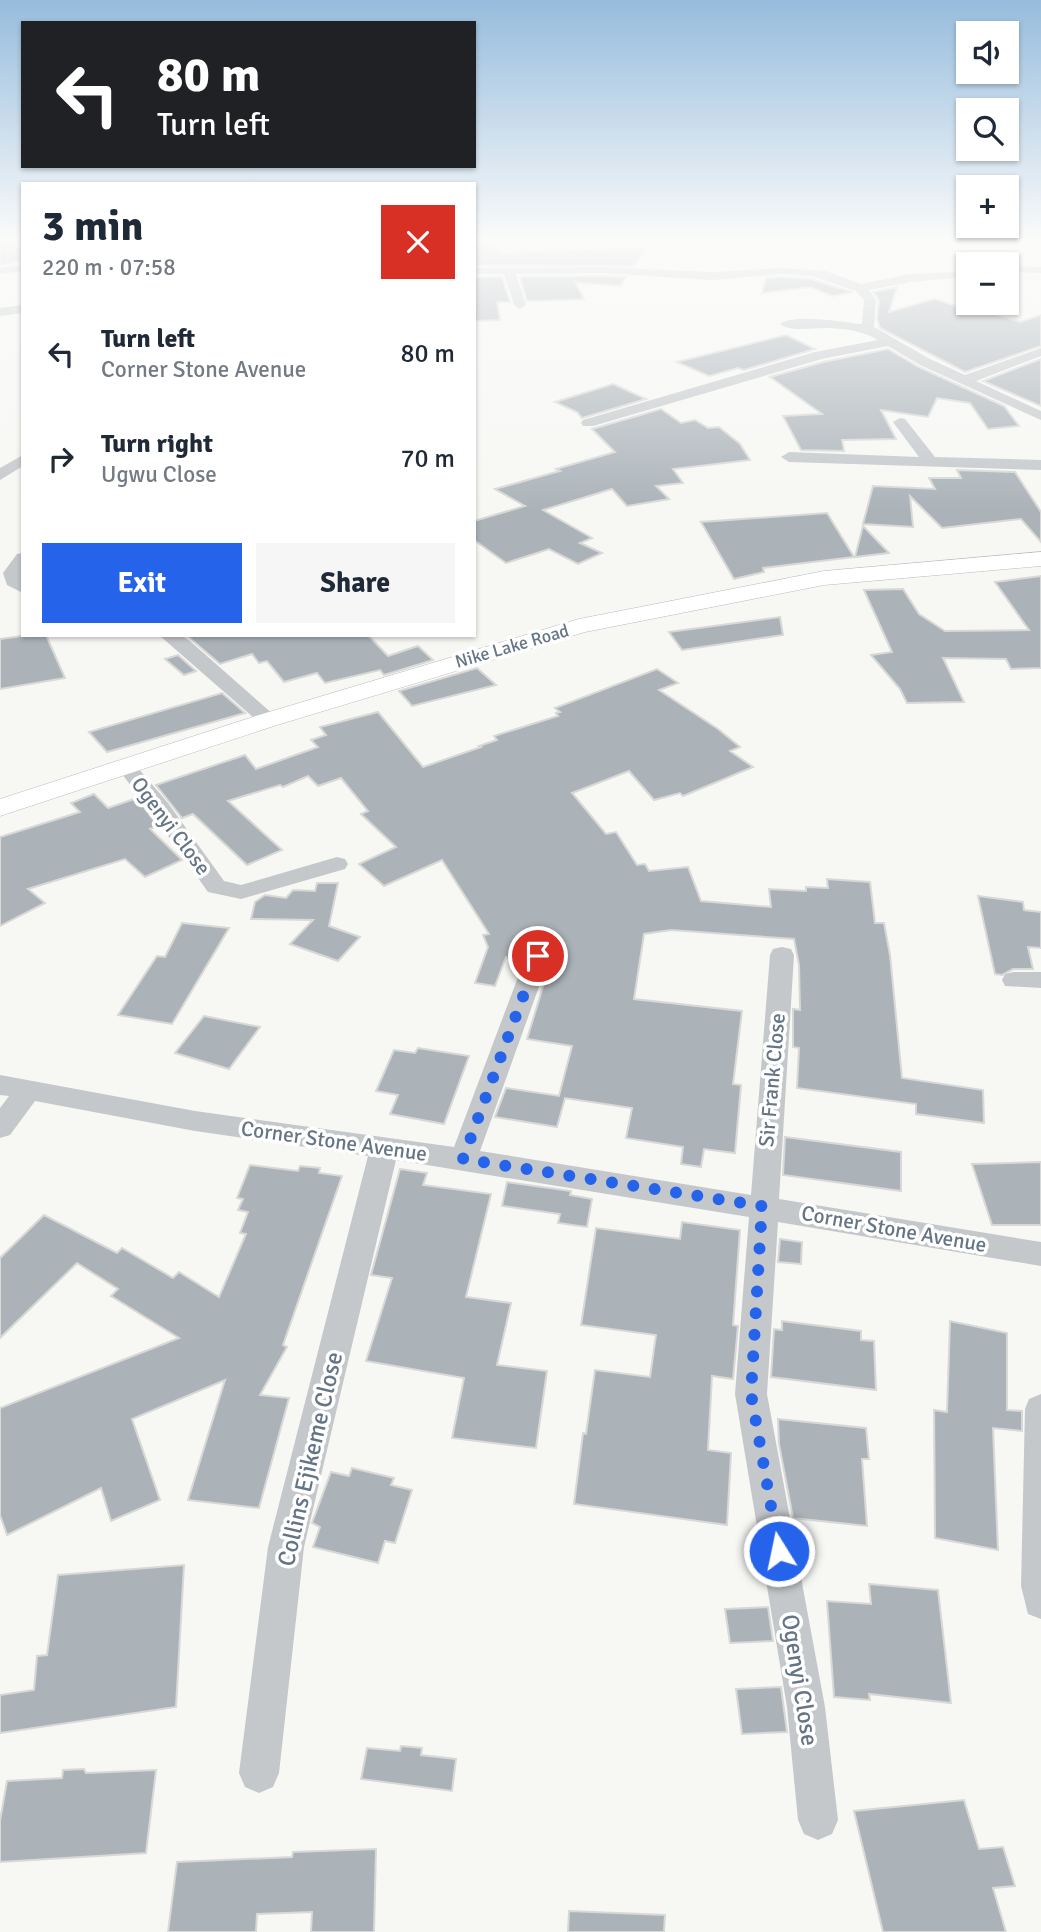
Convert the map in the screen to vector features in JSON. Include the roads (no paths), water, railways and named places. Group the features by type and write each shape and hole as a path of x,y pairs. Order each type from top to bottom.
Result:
{"main road":[{"name":"Nike Lake Road","path":"0,808 125,765 537,638 661,608 824,579 951,565 1041,559"}],"street":[{"path":"870,330 925,362 1041,416"},
{"path":"588,423 820,355 890,342"},
{"path":"965,380 1041,352"},
{"path":"901,422 932,463"},
{"path":"789,457 1041,465"},
{"path":"0,475 21,460"},
{"path":"21,561 12,573 13,580 21,586"},
{"path":"171,637 268,720"},
{"name":"Ogenyi Close","path":"125,765 160,808 216,887 242,892 337,864"},
{"name":"Sir Frank Close","path":"762,1206 782,954"},
{"path":"463,1159 538,956"},
{"path":"1014,980 1041,980"},
{"path":"0,1128 13,1088"},
{"name":"Corner Stone Avenue","path":"13,1088 195,1121 384,1150 463,1159 762,1206 1041,1254"},
{"name":"Collins Ejikeme Close","path":"259,1773 286,1547 384,1150"},
{"name":"Ogenyi Close","path":"762,1206 751,1394 806,1707 818,1820"},
{"path":"1041,1409 1041,1601"}]}
